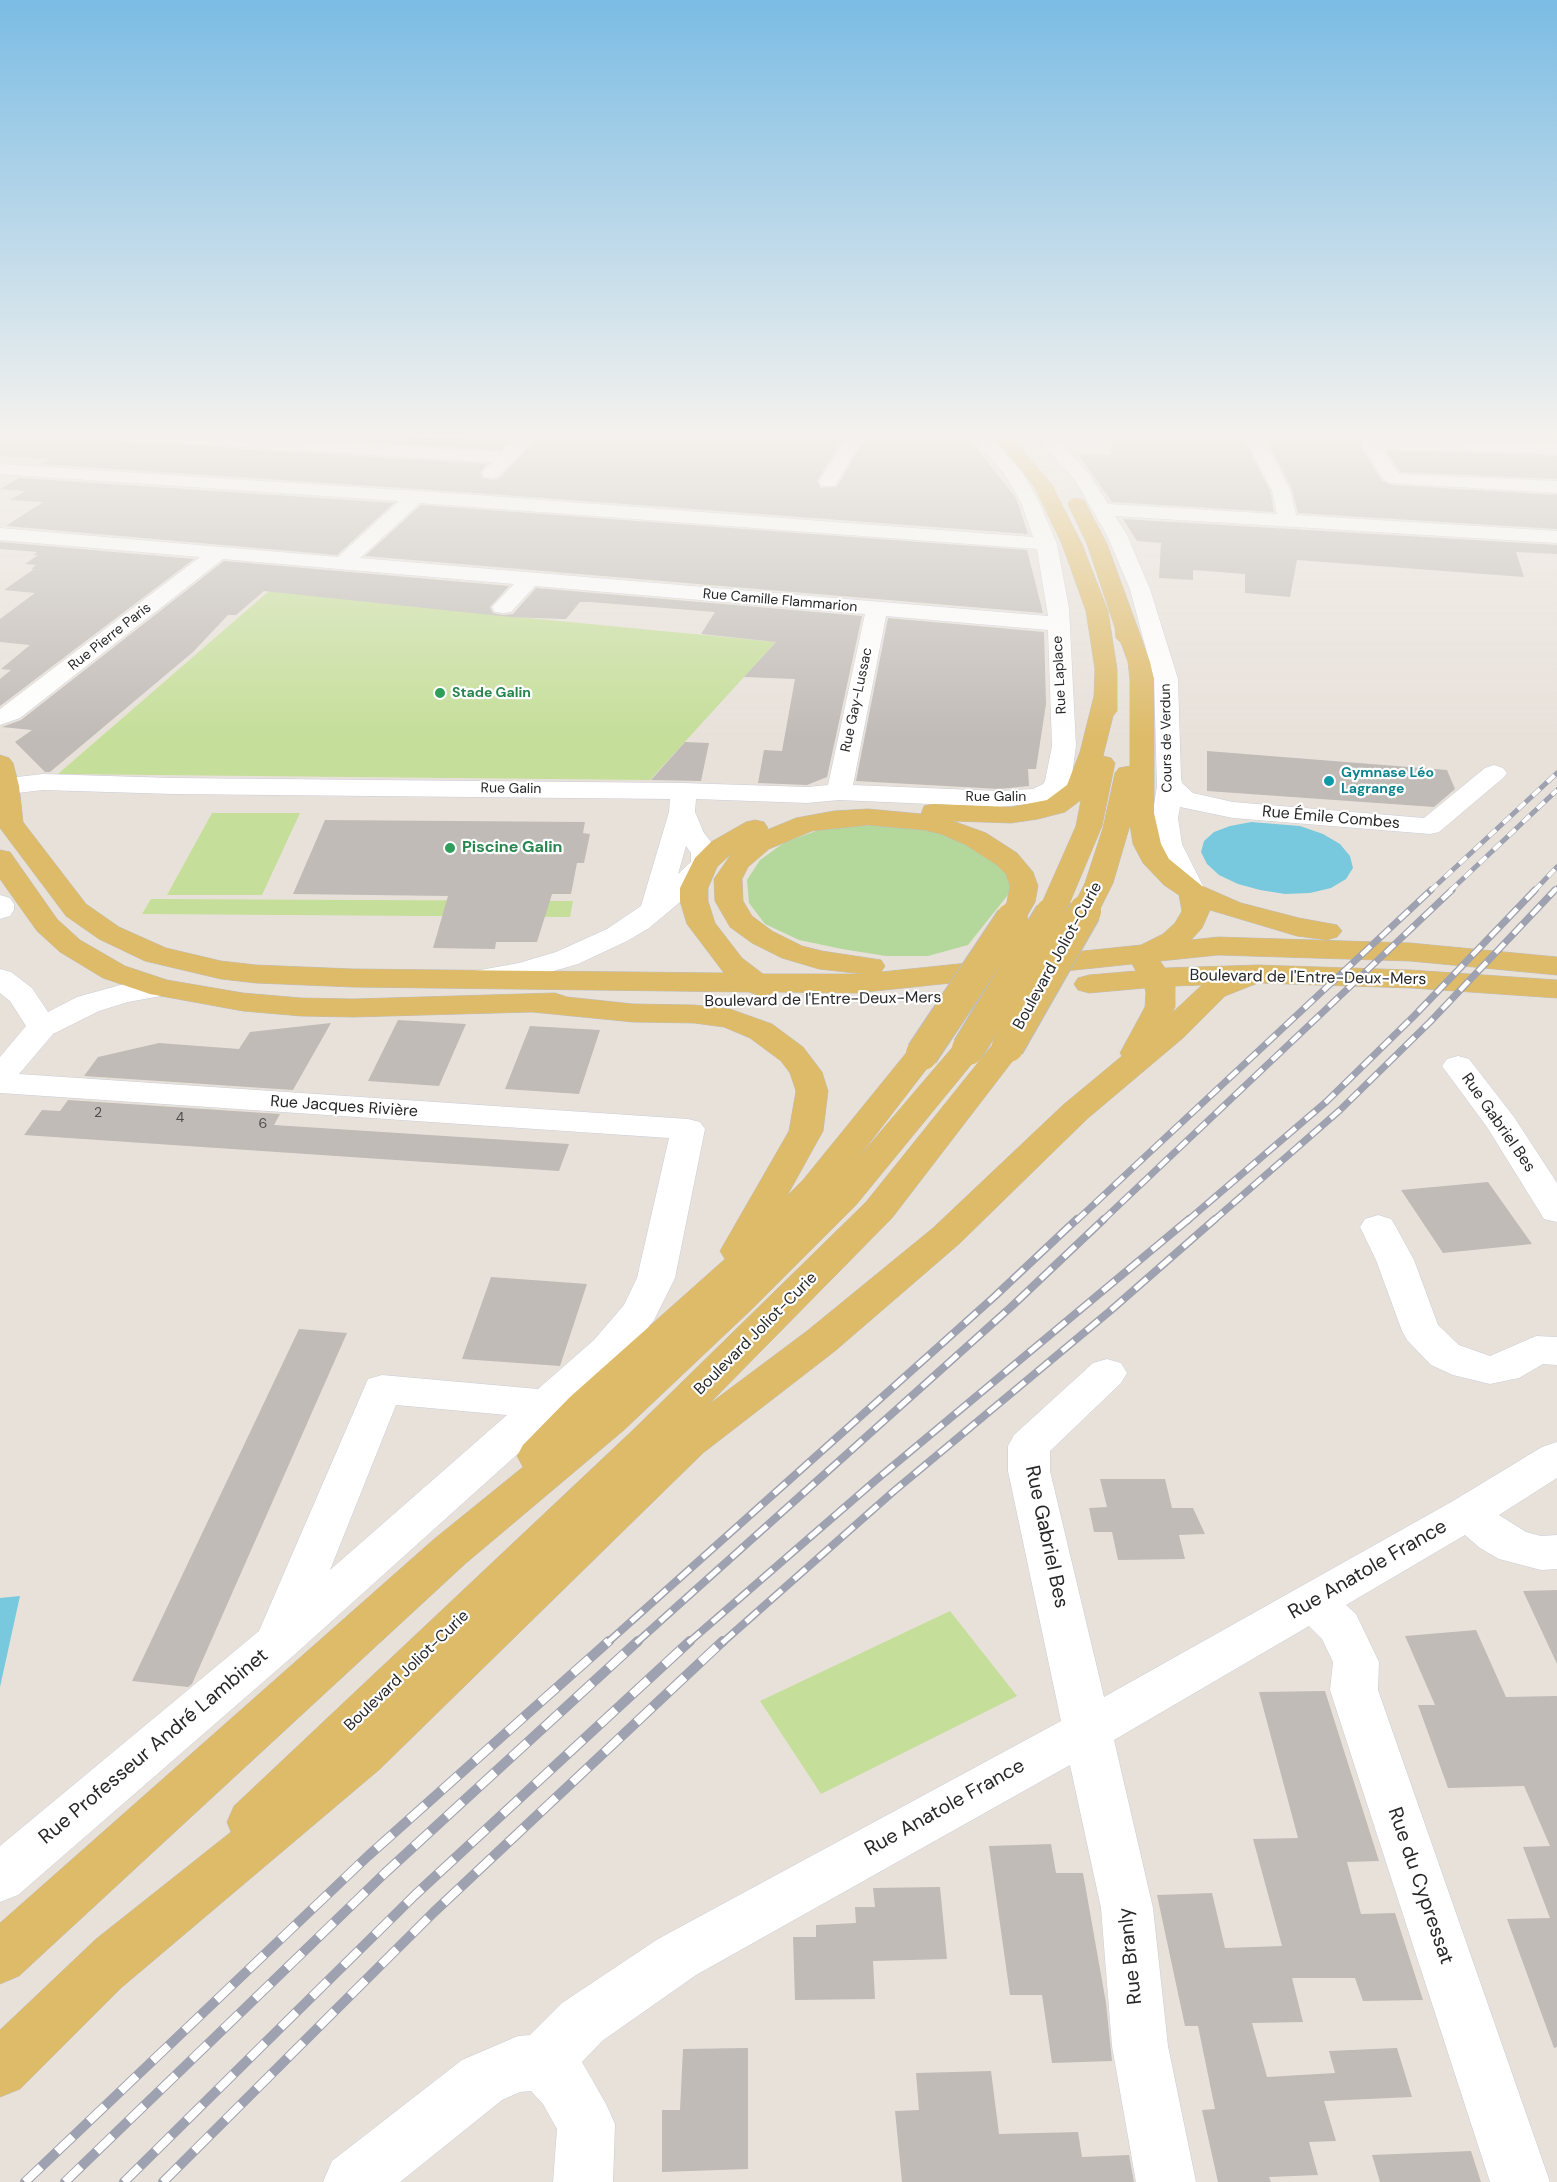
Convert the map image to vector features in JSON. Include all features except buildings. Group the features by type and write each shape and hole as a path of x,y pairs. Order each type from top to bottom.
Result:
{"main road":[{"name":"Boulevard Joliot-Curie","path":"0,1958 449,1552 610,1419 739,1300 843,1197 968,1049 1051,914 1091,816 1101,776 1107,689 1097,611 1067,534"},
{"name":"Boulevard Joliot-Curie","path":"0,2069 335,1740 649,1440 782,1309 879,1210 1008,1046 1100,883 1128,777 1132,731 1126,628 1092,534"},
{"path":"1126,628 1139,662 1142,680 1141,813 1147,844 1157,863 1174,879 1192,891 1231,909 1297,927 1557,955"},
{"path":"797,1002 756,984 730,964 701,924 694,901 694,888 705,864 721,848 742,834 766,823 831,809 868,807 940,813 1011,815 1056,806 1072,795 1079,786 1092,752 1107,689"},
{"path":"2,779 9,819"},
{"path":"449,1552 584,1407 718,1287 815,1188 922,1054 1012,919 1021,902 1024,886 1019,872 1007,859 976,839 950,828 924,822 868,817 834,819 805,824 759,843 737,863 729,879 729,901 740,921 762,937 819,960 896,968 954,966 1100,951 1149,966 1161,993 1160,1006 1127,1071"},
{"name":"Boulevard de l'Entre-Deux-Mers","path":"9,819 76,910 90,922 156,955 193,965 256,974 756,984 890,982 1149,966 1258,974 1557,989"},
{"name":"Boulevard de l'Entre-Deux-Mers","path":"0,858 29,902 48,925 70,946 114,972 161,987 243,1002 301,1007 353,1008 531,1003 856,1002 932,999 1149,966 1218,946 1410,952 1557,966"},
{"path":"1149,966 1187,928 1196,910 1192,891"},
{"path":"98,1973 363,1754 688,1442 821,1341 937,1244 1075,1112 1127,1071 1214,990 1238,978 1258,974"},
{"path":"531,1003 633,1013 694,1014 730,1018 761,1031 792,1054 806,1072 812,1091 806,1131 718,1287"}],"street":[{"name":"Rue Camille Flammarion","path":"0,534 1059,624"},
{"path":"344,562 375,534"},
{"path":"912,534 1047,544"},
{"name":"Rue Laplace","path":"1039,796 1052,789 1058,782 1064,746 1059,624 1047,544 1043,534"},
{"name":"Cours de Verdun","path":"1116,534 1136,578 1162,626 1170,786 1165,818 1166,833 1175,861 1192,891"},
{"path":"1507,534 1557,537"},
{"name":"Rue Pierre Paris","path":"0,718 12,713 219,552"},
{"path":"503,607 530,579"},
{"name":"Rue Gay-Lussac","path":"839,792 877,609"},
{"name":"Rue Émile Combes","path":"1170,786 1184,799 1193,803 1233,810 1430,826 1494,773"},
{"name":"Rue Galin","path":"2,779 683,802 839,792 999,799 1039,796"},
{"path":"9,819 42,796 117,784"},
{"path":"473,979 524,971 567,958 617,935 654,910 705,864 705,852 691,835 683,802"},
{"path":"654,910 683,802"},
{"name":"Rue Émile Combes","path":"1166,833 1184,818 1197,813 1233,810"},
{"path":"0,904 0,909"},
{"path":"0,1077 42,1027 100,1020 150,1005 161,987 193,965"},
{"path":"0,978 21,995 42,1027"},
{"name":"Rue Gabriel Bes","path":"1458,1066 1502,1124 1557,1211"},
{"name":"Rue Jacques Rivière","path":"0,1083 688,1129 656,1278 640,1311 608,1350 546,1404"},
{"path":"1378,1227 1395,1260 1421,1331 1445,1355 1467,1365 1490,1370 1505,1368 1536,1350 1557,1351"},
{"name":"Rue Gabriel Bes","path":"1086,1731 1029,1471 1029,1446 1107,1373"},
{"name":"Rue Professeur André Lambinet","path":"6,1866 277,1643 382,1389 546,1404"},
{"path":"277,1643 546,1404"},
{"name":"Rue Anatole France","path":"543,2062 582,2022 677,1957 1086,1731 1468,1513 1557,1458"},
{"path":"1468,1513 1495,1536 1515,1547 1541,1553 1557,1552"},
{"name":"Rue du Cypressat","path":"1312,1602 1340,1627 1356,1662 1354,1690 1520,2182"},
{"name":"Rue Branly","path":"1086,1731 1127,1908 1140,2046 1167,2182"},
{"path":"353,2182 482,2080 518,2064 543,2062 563,2084 586,2124 583,2182"}],"green space":[{"name":"Stade Galin","path":"269,591 776,642 650,780 58,774"},
{"path":"212,813 300,813 262,895 167,895"},
{"path":"859,825 902,826 942,833 977,846 1002,864 1015,886 968,945 928,956 886,956 842,949 799,940 765,924 749,903 747,880 760,860 785,842 819,830"},
{"path":"151,899 573,901 570,917 142,914"},
{"path":"950,1611 1017,1696 821,1794 760,1701"}],"water":[{"path":"1251,822 1300,826 1323,834 1340,844 1350,856 1353,868 1346,879 1331,888 1310,893 1285,894 1260,890 1238,884 1219,875 1207,864 1201,852 1204,841 1214,832"},
{"path":"20,1596 0,1687 0,1598"}],"railway":[{"path":"1430,891 1557,773"},
{"path":"1450,891 1557,790"},
{"path":"1534,891 1557,867"},
{"path":"1076,1221 1431,890"},
{"path":"1102,1221 1452,890"},
{"path":"1187,1221 1326,1102 1414,1016 1535,890"},
{"path":"1213,1221 1340,1110 1430,1022 1555,890"},
{"path":"607,1643 994,1297 1077,1219"},
{"path":"636,1643 1011,1307 1104,1219"},
{"path":"688,1643 876,1480 1189,1219"},
{"path":"722,1643 894,1491 1110,1311 1215,1219"},
{"path":"25,2182 368,1856 609,1641"},
{"path":"65,2182 385,1873 638,1641"},
{"path":"124,2182 415,1895 690,1641"},
{"path":"163,2182 434,1912 723,1641"}],"place":[{"name":"Stade Galin","path":"440,693"},
{"name":"Gymnase Léo Lagrange","path":"1329,781"},
{"name":"Piscine Galin","path":"450,848"}]}
